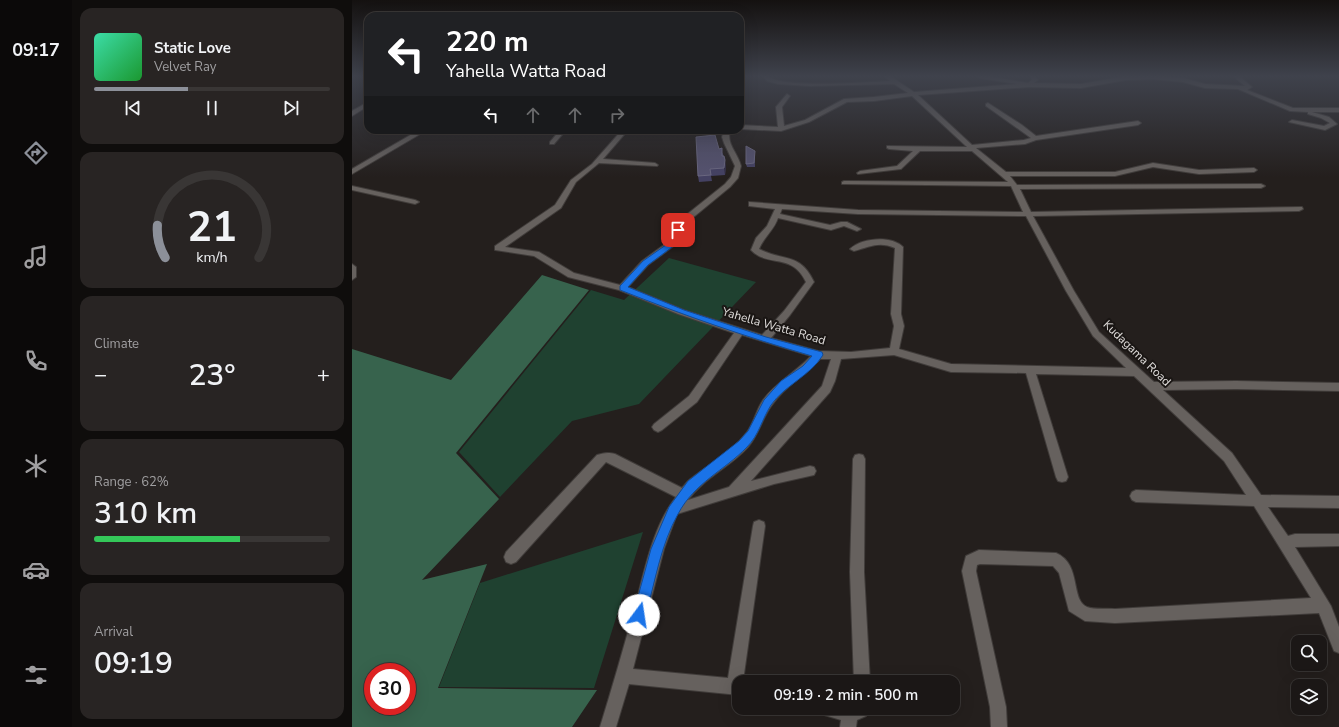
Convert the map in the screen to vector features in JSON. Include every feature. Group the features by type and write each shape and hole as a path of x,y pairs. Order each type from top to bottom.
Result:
{"street":[{"path":"779,110 781,129"},
{"path":"744,127 781,129 807,121 828,110"},
{"name":"Kudagama Road","path":"931,110 1014,186 1027,214 1033,221 1070,291 1096,334 1228,457 1286,544 1324,606 1339,646"},
{"path":"996,110 1035,138"},
{"path":"1292,110 1339,110"},
{"path":"1292,122 1325,128 1334,124 1326,117 1302,111"},
{"path":"889,147 918,149 972,148 1025,142 1035,138 1138,124"},
{"path":"352,172 417,134"},
{"path":"552,143 560,134"},
{"path":"597,161 621,134"},
{"path":"622,288 646,263 676,240 678,230 694,211 728,184 737,174 739,168 726,140 727,134"},
{"path":"860,173 898,168 918,149"},
{"path":"597,161 655,165"},
{"name":"Yahella Watta Road","path":"597,161 573,181 558,206 498,248 536,254 571,275 622,288 681,312 818,355 850,356 894,351 951,368 1138,372"},
{"path":"1002,174 1115,174 1153,165 1199,172 1254,170"},
{"path":"844,182 1014,186 1261,186"},
{"path":"352,188 415,202"},
{"path":"752,204 831,228 846,223 857,229"},
{"path":"777,211 1027,214 1299,208"},
{"path":"764,339 787,313 810,282 807,274 799,265 778,257 761,254 755,250 759,240 771,227 777,211"},
{"path":"854,249 875,241 888,241 899,247 896,314 899,326 894,351"},
{"path":"352,266 352,277"},
{"path":"658,427 693,399 740,331"},
{"path":"608,727 624,676 657,549 673,510 692,485 743,444 752,434 767,403 784,384 806,368 818,355"},
{"path":"732,493 826,389 830,381 837,356"},
{"path":"1030,369 1062,477"},
{"path":"1152,386 1236,385 1339,387"},
{"path":"511,557 601,460 606,457 611,458 684,495"},
{"path":"859,459 857,572 862,675"},
{"path":"673,510 774,479 810,471"},
{"path":"1136,496 1258,501 1339,502"},
{"path":"738,675 758,526"},
{"path":"1286,544 1296,540 1339,540"},
{"path":"999,727 998,708 969,572 971,561 979,557 1056,560 1065,569 1074,606 1084,614 1115,616 1310,605 1324,606"},
{"path":"624,676 732,687"}],"green space":[{"path":"669,258 756,282 639,404 572,421 500,497 459,452 591,290 624,300"},
{"path":"542,275 589,290 456,453 499,499 422,580 487,564 438,688 597,690 572,727 352,727 352,349 451,380"},
{"path":"643,532 594,688 439,687 480,583"}],"building":[{"path":"715,135 719,149 722,148 722,156 724,156 725,160 724,168 710,169 711,175 698,176 696,137"},
{"path":"746,146 755,151 754,163 746,164"}],"route":[{"path":"639,615 657,549 673,510 692,485 743,444 752,434 767,403 784,384 806,368 818,355 681,312 622,288 646,263 676,240 678,230"}]}
